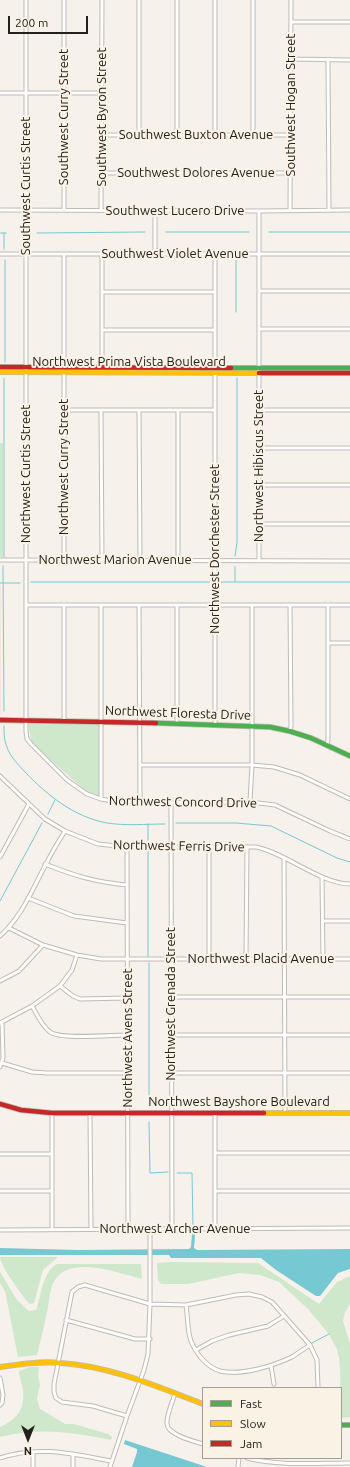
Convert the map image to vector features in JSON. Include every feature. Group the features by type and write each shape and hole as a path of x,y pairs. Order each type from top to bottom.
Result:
{"main road":[{"name":"Northwest Prima Vista Boulevard","path":"0,367 64,373 102,370 213,367 259,370"},
{"name":"Northwest Prima Vista Boulevard","path":"0,372 64,367 182,373 215,373 259,370"},
{"path":"182,373 186,370 209,370 213,367"},
{"path":"259,370 350,368"},
{"path":"259,370 350,373"},
{"name":"Northwest Floresta Drive","path":"0,720 64,720 252,726 289,731 327,744 350,756"},
{"name":"Northwest Bayshore Boulevard","path":"0,1104 21,1110 52,1113 90,1114 350,1112"},
{"path":"0,1367 33,1363 78,1364 102,1369 202,1404"}],"street":[{"name":"Southwest Curtis Street","path":"26,0 26,370"},
{"name":"Southwest Curry Street","path":"64,0 64,210"},
{"name":"Southwest Byron Street","path":"101,210 102,0"},
{"path":"139,0 140,135"},
{"path":"177,0 177,135"},
{"path":"215,0 215,135"},
{"path":"252,135 253,0"},
{"name":"Southwest Hogan Street","path":"290,211 291,0"},
{"path":"291,22 350,22"},
{"path":"291,59 350,60"},
{"path":"328,60 328,210"},
{"path":"0,93 102,93"},
{"name":"Southwest Buxton Avenue","path":"102,135 290,135"},
{"name":"Southwest Dolores Avenue","path":"102,173 290,173"},
{"name":"Southwest Lucero Drive","path":"0,210 350,210"},
{"path":"156,211 156,254"},
{"name":"Northwest Hibiscus Street","path":"259,211 259,560"},
{"name":"Southwest Violet Avenue","path":"0,254 350,254"},
{"path":"64,254 64,367"},
{"path":"102,254 102,370"},
{"path":"213,367 215,330 215,254"},
{"path":"259,291 350,291"},
{"path":"102,292 215,292"},
{"path":"259,329 350,329"},
{"path":"102,330 215,330"},
{"name":"Northwest Curtis Street","path":"26,370 26,720"},
{"name":"Northwest Curry Street","path":"64,373 64,560"},
{"name":"Northwest Dorchester Street","path":"215,373 215,725"},
{"path":"65,410 214,410"},
{"path":"101,410 102,561"},
{"path":"139,410 140,560"},
{"path":"259,410 350,410"},
{"path":"178,411 178,561"},
{"path":"259,448 350,448"},
{"path":"259,485 350,485"},
{"path":"259,524 350,524"},
{"name":"Northwest Marion Avenue","path":"0,560 350,561"},
{"path":"26,605 350,605"},
{"path":"64,605 64,720"},
{"path":"101,799 102,605"},
{"path":"139,605 140,803"},
{"path":"177,605 177,723"},
{"path":"250,802 252,765 252,605"},
{"path":"289,731 291,727 290,605"},
{"path":"327,744 328,605"},
{"path":"328,643 350,643"},
{"name":"Northwest Concord Drive","path":"26,720 27,739 38,752 67,780 88,794 101,799 123,803 250,802 276,805 350,839"},
{"path":"140,765 252,765 274,767 288,771 350,799"},
{"name":"Northwest Ferris Drive","path":"0,776 45,819 65,831 98,844 127,847 247,847 264,849 322,877 350,884"},
{"name":"Northwest Grenada Street","path":"171,803 172,1229"},
{"path":"0,857 29,804"},
{"path":"0,936 10,928 65,831"},
{"name":"Northwest Avens Street","path":"127,847 128,1229"},
{"path":"209,847 209,959"},
{"path":"246,959 247,847"},
{"path":"284,858 285,1113"},
{"path":"45,864 91,881 127,885"},
{"path":"322,877 323,959"},
{"path":"28,898 74,916 127,923"},
{"path":"323,921 350,921"},
{"name":"Northwest Placid Avenue","path":"10,928 43,946 77,955 101,959 350,959"},
{"path":"0,981 19,971 43,946"},
{"path":"77,955 72,970 60,986 32,1006 1,1022 3,1058 1,1065 32,1072 46,1073 128,1073"},
{"path":"60,986 73,996 80,999 127,998"},
{"path":"171,997 350,997"},
{"path":"32,1006 46,1028 56,1035 127,1035"},
{"path":"172,1035 350,1035"},
{"path":"172,1073 350,1073"},
{"path":"52,1113 52,1229"},
{"path":"215,1113 215,1229"},
{"path":"90,1114 91,1229"},
{"path":"215,1153 350,1154"},
{"path":"0,1154 52,1154"},
{"path":"0,1191 52,1191"},
{"path":"215,1191 350,1191"},
{"name":"Northwest Archer Avenue","path":"0,1230 350,1228"},
{"path":"110,1467 144,1370 148,1354 150,1339 150,1229"},
{"path":"127,1416 93,1406 62,1402 56,1398 54,1384 66,1320 72,1292 78,1287 84,1285 150,1304 186,1305 236,1295 249,1294 262,1296 272,1302 310,1345 317,1360 318,1387"},
{"path":"186,1305 191,1340 199,1356 207,1364 220,1370 235,1372 271,1366 292,1357 310,1345"},
{"path":"196,1350 212,1341 229,1335 268,1326 284,1316"},
{"path":"66,1320 135,1339 150,1339"},
{"path":"271,1366 274,1384"},
{"path":"0,1378 3,1395 2,1403 0,1405"},
{"path":"175,1394 167,1423 168,1428 172,1433 202,1444"},
{"path":"0,1458 23,1453 52,1451 111,1461"},
{"path":"33,1452 33,1467"},
{"path":"73,1454 73,1467"},
{"path":"250,1459 258,1461 350,1463"}],"shaded area":[{"path":"1,586 1,714 0,714"}],"green space":[{"path":"0,443 3,443 3,557 0,557"},
{"path":"28,721 100,723 100,797 88,793 33,744 31,741"},
{"path":"0,1257 58,1257 43,1270 34,1303 30,1304 12,1281"},
{"path":"157,1263 258,1263 319,1304 337,1282 350,1276 350,1304 345,1312 343,1321 350,1344 350,1417 342,1418 342,1387 340,1387 340,1368 337,1349 328,1333 308,1309 279,1282 260,1275 239,1273 188,1284 161,1284 158,1280"},
{"path":"57,1264 141,1264 142,1279 92,1268 80,1267 68,1270 59,1276 52,1286 37,1355 18,1357 5,1291 0,1283 0,1272 17,1300 29,1311 36,1310 43,1284 49,1272"},
{"path":"30,1367 39,1367 38,1377 40,1384 37,1399 40,1409 65,1424 74,1424 108,1434 112,1437 111,1440 69,1433 42,1431 0,1437 0,1427 11,1421 19,1413 23,1403 23,1390 19,1371"}],"water":[{"path":"193,1233 195,1234 194,1248 197,1250 350,1249 350,1269 338,1273 320,1296 316,1296 276,1270 261,1258 171,1258 169,1255 0,1255 0,1248 79,1250 189,1249 191,1247"},
{"path":"125,1440 207,1467 132,1467 137,1449 124,1444"}],"waterway":[{"path":"37,233 145,232"},
{"path":"166,232 249,232"},
{"path":"269,232 350,232"},
{"path":"0,233 6,233"},
{"path":"4,233 4,249"},
{"path":"5,260 5,362"},
{"path":"236,260 236,312"},
{"path":"4,378 4,557"},
{"path":"235,556 237,542 237,378"},
{"path":"3,566 4,711"},
{"path":"235,567 235,581"},
{"path":"31,582 209,582"},
{"path":"221,582 350,582"},
{"path":"0,583 20,583"},
{"path":"4,726 4,737 6,744 14,760 42,789 62,804 83,816 107,823 129,825 165,824"},
{"path":"48,814 55,800"},
{"path":"0,901 42,823"},
{"path":"176,823 236,823 271,826 337,858 350,862"},
{"path":"148,824 148,840"},
{"path":"148,851 148,957"},
{"path":"149,963 149,1104"},
{"path":"149,1122 150,1173 168,1172"},
{"path":"177,1173 192,1173 193,1227"},
{"path":"312,1343 329,1334"}],"traffic: fast":[{"path":"231,368 350,368"},
{"path":"156,723 270,727 311,738 350,756"},
{"path":"342,1425 350,1425"}],"traffic: slow":[{"path":"0,372 259,373"},
{"path":"264,1113 350,1113"},
{"path":"0,1367 46,1362 98,1368 134,1378 202,1404"}],"traffic: jam":[{"path":"0,367 231,368"},
{"path":"259,373 350,373"},
{"path":"0,720 156,723"},
{"path":"0,1104 21,1110 52,1113 264,1113"}]}
